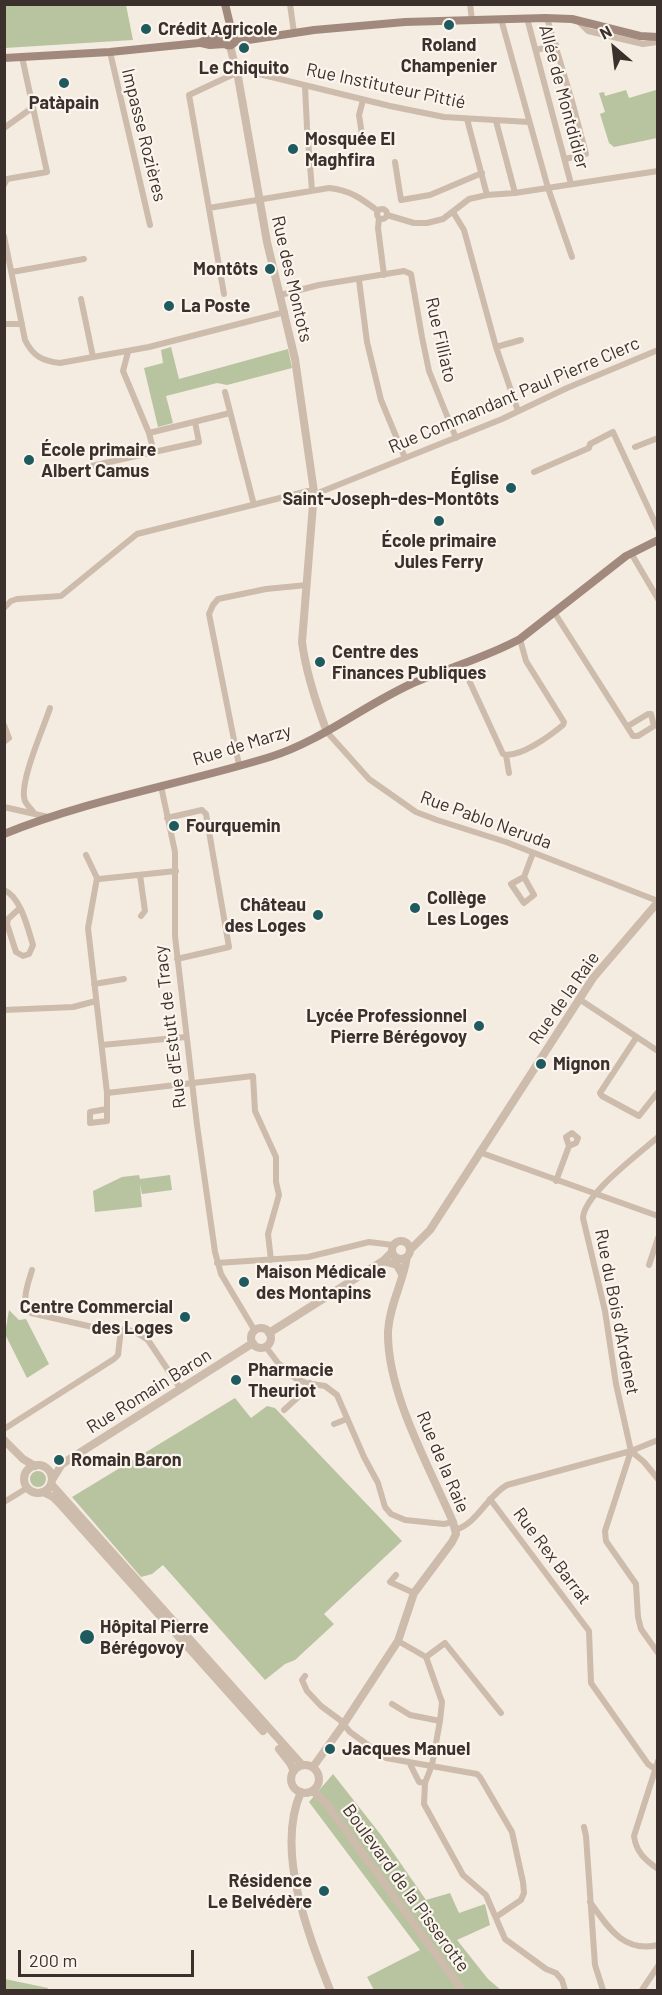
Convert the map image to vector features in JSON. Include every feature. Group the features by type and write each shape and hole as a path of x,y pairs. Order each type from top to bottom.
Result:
{"main road":[{"path":"225,4 231,25 230,40"},
{"path":"4,58 110,52 201,43 210,45 230,40 245,41 252,38 294,33 405,22 527,18 578,21 657,41"},
{"name":"Rue de Marzy","path":"4,834 94,803 272,756 327,732 412,684 520,639 631,553 657,540"}],"street":[{"path":"290,4 294,33"},
{"path":"470,4 472,20"},
{"name":"Allée de Montdidier","path":"527,18 572,184"},
{"path":"547,18 586,154 565,159"},
{"path":"501,19 548,188 572,257"},
{"path":"578,21 588,31 643,44 657,41"},
{"name":"Rue des Montots","path":"230,40 238,73 267,242 296,365 314,492 302,642 311,687 327,732"},
{"path":"536,50 556,45"},
{"name":"Impasse Rozières","path":"110,52 150,225"},
{"path":"5,182 47,172 22,57"},
{"name":"Rue Instituteur Pittié","path":"238,73 247,72 444,117 529,122"},
{"path":"224,294 189,95 238,73"},
{"path":"305,86 306,128 312,190"},
{"path":"362,135 359,115 363,100"},
{"path":"4,128 32,108"},
{"path":"467,119 487,195"},
{"path":"496,121 516,194"},
{"path":"395,162 401,200 430,195 482,173"},
{"path":"208,208 329,188 343,189 356,194 378,211 384,210 387,215 414,224 428,223 443,219 469,199 487,195 516,194 657,171"},
{"path":"280,295 319,285 384,275 378,211"},
{"path":"453,212 464,230 496,347 518,411"},
{"path":"379,219 384,219 387,215"},
{"path":"4,236 25,340 30,351 47,361 60,363 128,352 285,312"},
{"path":"12,272 84,259"},
{"name":"Rue Filliato","path":"384,275 404,271 411,274 429,371 456,438"},
{"path":"358,280 367,342 381,400 405,458"},
{"path":"81,299 93,357"},
{"path":"4,324 22,324"},
{"path":"496,347 521,340"},
{"name":"Rue Commandant Paul Pierre Clerc","path":"4,608 17,599 61,596 137,534 308,491 318,493 456,438 567,387 657,350"},
{"path":"128,352 123,371 149,433 154,453"},
{"path":"225,392 254,504"},
{"path":"149,433 230,412"},
{"path":"78,469 199,442 195,422"},
{"path":"534,472 589,448 590,444 613,432 657,529"},
{"path":"635,447 657,438"},
{"path":"631,553 657,599"},
{"path":"238,765 209,614 218,599 266,589 307,585"},
{"path":"554,612 628,726"},
{"path":"506,755 545,739 564,722 526,661 520,639"},
{"path":"462,665 506,755 509,773"},
{"path":"34,813 26,802 24,791 29,768 50,708"},
{"path":"4,725 9,738 4,742"},
{"name":"Rue Pablo Neruda","path":"327,732 369,779 416,812 533,853 657,902"},
{"name":"Rue d'Estutt de Tracy","path":"161,786 175,852 177,959 207,1204 218,1266"},
{"path":"21,810 26,802"},
{"path":"4,807 48,818"},
{"path":"168,818 202,810 206,814 229,947 177,959"},
{"path":"524,877 533,853"},
{"path":"86,855 97,878 88,928 108,1093 107,1109"},
{"path":"97,878 176,871"},
{"path":"140,874 145,911 141,916"},
{"path":"4,890 11,894 20,908 33,945 29,954 23,956 16,952 7,924 8,919 20,908"},
{"name":"Rue de la Raie","path":"383,1261 423,1237 429,1230 593,978 657,902"},
{"path":"94,984 124,979"},
{"path":"579,999 636,1038 657,1049"},
{"path":"4,1010 73,1007 96,1001"},
{"path":"102,1045 186,1037"},
{"path":"636,1038 600,1093 639,1116 657,1092"},
{"path":"108,1093 253,1076 255,1111 276,1157 279,1195 268,1234 271,1260"},
{"name":"Rue du Bois d'Ardenet","path":"631,1450 616,1384 605,1311 583,1218 588,1202 602,1186 657,1137"},
{"path":"556,1181 569,1146"},
{"path":"479,1152 657,1216"},
{"path":"403,1271 399,1253 400,1240 406,1242 423,1237"},
{"path":"649,1265 657,1238"},
{"path":"255,1331 218,1266 308,1257 369,1242 399,1253"},
{"path":"399,1253 406,1242"},
{"path":"269,1333 383,1261 397,1265 403,1271"},
{"path":"32,1270 25,1300 27,1309 31,1313 98,1328 121,1329 137,1333 148,1340 180,1388"},
{"name":"Rue de la Raie","path":"313,1767 398,1641 414,1593 452,1542 454,1526 403,1406 391,1370 388,1349 390,1314 403,1271"},
{"path":"4,1429 114,1359 118,1355 121,1329"},
{"path":"269,1333 261,1329 255,1331 251,1338 253,1343 257,1347 266,1347 287,1372 300,1381 325,1386 337,1395 378,1483 388,1511 397,1518 465,1527 498,1490 507,1485 631,1450 657,1440"},
{"path":"266,1347 270,1342 269,1333"},
{"name":"Rue Romain Baron","path":"51,1482 62,1464 253,1343"},
{"path":"284,1410 310,1383"},
{"path":"334,1424 347,1419"},
{"path":"4,1440 23,1459 50,1472 51,1482 302,1765 313,1767 319,1775 315,1788 301,1792 292,1782 294,1771 302,1765"},
{"path":"631,1450 645,1462 657,1479"},
{"path":"631,1450 605,1531 606,1542 636,1584 641,1629 657,1653"},
{"path":"14,1451 20,1461 27,1488 34,1493 43,1492 61,1505 282,1753 294,1771"},
{"name":"Rue Romain Baron","path":"39,1466 62,1464"},
{"path":"24,1477 28,1470 39,1466"},
{"path":"43,1492 51,1482"},
{"path":"4,1502 27,1488"},
{"name":"Rue Rex Barrat","path":"490,1499 589,1631 591,1683 648,1764 655,1768"},
{"path":"396,1575 390,1582 414,1593"},
{"path":"398,1641 426,1657 442,1702 432,1765 425,1783 424,1804 463,1875 486,1894 506,1939 546,1970 556,1973 562,1980 565,1990"},
{"path":"426,1657 445,1642 501,1713"},
{"path":"306,1676 302,1680 307,1691 350,1732 387,1758 477,1774 512,1832 521,1867 524,1893 517,1903 496,1917"},
{"path":"392,1704 410,1715 440,1721"},
{"path":"657,1761 655,1777 634,1836 635,1846 657,1869"},
{"path":"409,1762 419,1782 425,1783"},
{"name":"Boulevard de la Pisserotte","path":"315,1788 462,1990"},
{"path":"301,1792 293,1816 291,1834 294,1872 302,1915 330,1990"},
{"path":"584,1827 595,1965 603,1990"},
{"path":"590,1902 612,1931 627,1943 640,1947 657,1945"},
{"path":"642,1990 657,1966"}],"green space":[{"path":"5,4 126,5 133,40 5,48"},
{"path":"626,90 629,98 656,90 657,138 614,147 609,143 600,114 605,112 599,93 604,92 605,96"},
{"path":"171,347 179,379 288,349 292,368 227,385 217,383 166,396 173,423 158,427 144,368 163,363 161,350"},
{"path":"139,1175 140,1179 170,1175 172,1190 142,1194 140,1184 142,1207 95,1212 93,1191 122,1177"},
{"path":"9,1310 19,1320 26,1319 49,1364 27,1378 5,1334"},
{"path":"235,1398 251,1418 267,1406 275,1408 402,1541 324,1614 334,1624 295,1660 285,1664 265,1680 163,1565 152,1574 141,1577 72,1497"},
{"path":"35,1471 41,1471 46,1479 44,1485 35,1487 30,1482 30,1476"},
{"path":"333,1774 381,1835 426,1900 450,1893 459,1913 485,1904 490,1925 457,1940 488,1979 501,1990 374,1990 367,1977 420,1950 309,1802"},
{"path":"5,1979 48,1988 47,1990 5,1990"}],"place":[{"name":"Roland Champenier","path":"449,25"},
{"name":"Crédit Agricole","path":"146,29"},
{"name":"Le Chiquito","path":"244,48"},
{"name":"Patàpain","path":"64,83"},
{"name":"Mosquée El Maghfira","path":"293,149"},
{"name":"Montôts","path":"270,269"},
{"name":"La Poste","path":"169,306"},
{"name":"École primaire Albert Camus","path":"29,460"},
{"name":"Église Saint-Joseph-des-Montôts","path":"511,488"},
{"name":"École primaire Jules Ferry","path":"439,521"},
{"name":"Centre des Finances Publiques","path":"320,662"},
{"name":"Fourquemin","path":"174,826"},
{"name":"Collège Les Loges","path":"415,908"},
{"name":"Château des Loges","path":"318,915"},
{"name":"Lycée Professionnel Pierre Bérégovoy","path":"479,1026"},
{"name":"Mignon","path":"541,1064"},
{"name":"Maison Médicale des Montapins","path":"244,1282"},
{"name":"Centre Commercial des Loges","path":"185,1317"},
{"name":"Pharmacie Theuriot","path":"236,1380"},
{"name":"Romain Baron","path":"59,1460"},
{"name":"Hôpital Pierre Bérégovoy","path":"87,1637"},
{"name":"Jacques Manuel","path":"330,1749"},
{"name":"Résidence Le Belvédère","path":"324,1891"}]}
